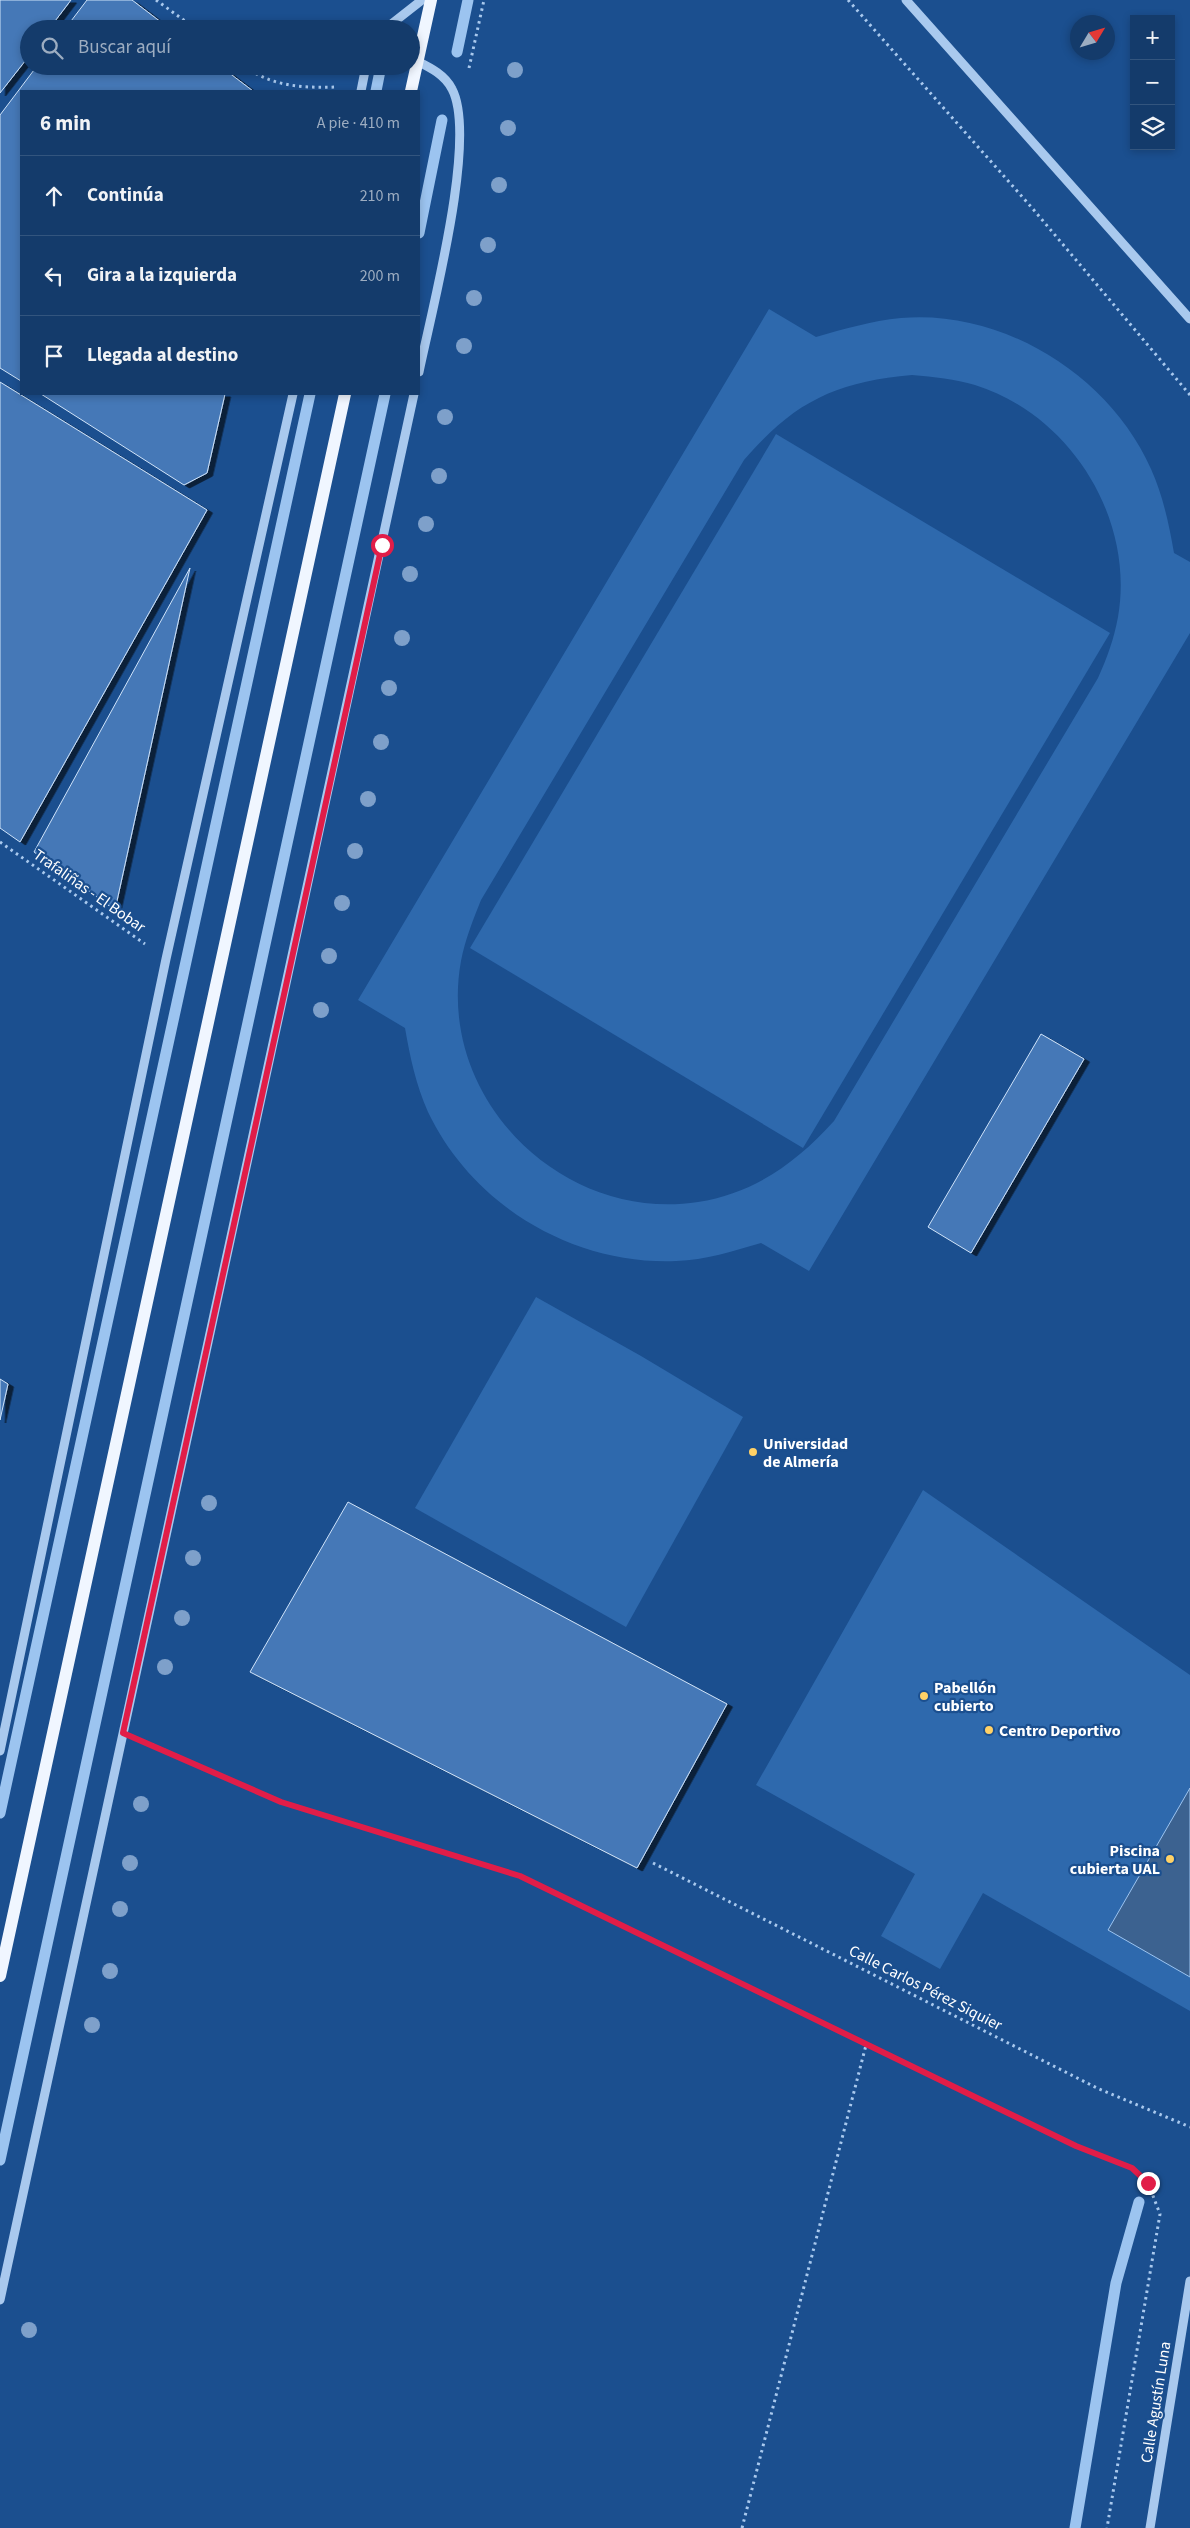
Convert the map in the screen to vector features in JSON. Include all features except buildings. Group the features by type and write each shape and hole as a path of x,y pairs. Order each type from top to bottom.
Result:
{"main road":[{"path":"420,48 431,0"},
{"path":"411,90 414,75"},
{"path":"0,1976 345,395"}],"street":[{"path":"396,20 422,0"},
{"path":"906,0 1190,319"},
{"path":"420,63 439,73 452,88 460,112 458,183 420,367"},
{"path":"362,89 364,75"},
{"path":"0,1750 166,959 293,395"},
{"path":"0,2300 414,395"},
{"name":"Calle Agustín Luna","path":"1150,2528 1190,2281"}],"path":[{"path":"156,0 184,20"},
{"path":"848,0 1039,216 1190,395"},
{"path":"260,75 289,85 308,88 362,89"},
{"name":"Trafaliñas - El Bobar","path":"0,842 166,959"},
{"path":"123,1733 281,1802 520,1876 1076,2146 1132,2168 1148,2183 1160,2214 1107,2528"},
{"name":"Calle Carlos Pérez Siquier","path":"653,1863 1099,2090 1190,2127"},
{"path":"742,2528 866,2045"}],"shaded area":[{"path":"769,309 816,337 890,319 939,318 977,325 1014,337 1049,355 1081,378 1109,405 1133,435 1159,489 1174,553 1190,562 1190,633 809,1271 761,1243 698,1259 676,1261 638,1260 600,1253 564,1240 530,1223 499,1202 471,1175 447,1146 428,1112 420,1092 405,1028 358,1000","holes":["912,375 944,378 975,385 1009,400 1040,420 1067,446 1089,476 1106,508 1116,544 1121,580 1118,617 1104,663 1098,678 834,1121 820,1136 774,1174 719,1198 698,1202 648,1203 600,1192 557,1171 519,1141 489,1103 468,1059 458,1012 461,961 475,915 481,900 744,460 781,423 799,409 818,398 860,383"]},
{"path":"776,434 1110,633 803,1148 470,948"},
{"path":"536,1297 641,1356 743,1417 626,1627 415,1508"},
{"name":"Centro Deportivo","path":"923,1490 1190,1675 1190,2011 983,1893 940,1969 881,1936 915,1874 756,1785"},
{"name":"Piscina cubierta UAL","path":"1190,1788 1190,1977 1108,1930"}],"waterway":[{"path":"457,52 468,0"},
{"path":"376,90 379,75"},
{"path":"420,228 442,120"},
{"path":"0,1813 310,395"},
{"path":"0,2160 385,395"},
{"path":"1075,2528 1116,2283 1139,2202"}],"place":[{"name":"Universidad de Almería","path":"753,1452"},
{"name":"Pabellón cubierto","path":"924,1696"},
{"name":"Centro Deportivo","path":"989,1730"},
{"name":"Piscina cubierta UAL","path":"1170,1859"}],"route":[{"path":"382,545 123,1733 281,1802 520,1876 1076,2146 1132,2168 1148,2183"}]}
